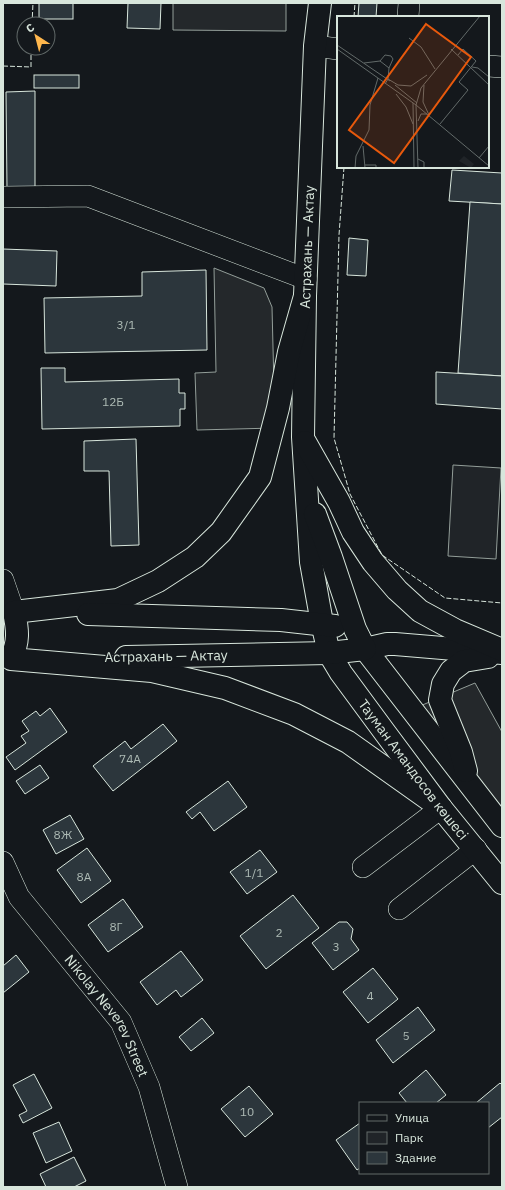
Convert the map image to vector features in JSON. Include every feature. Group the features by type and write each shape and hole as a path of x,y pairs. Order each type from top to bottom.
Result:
{"main road":[{"name":"Астрахань — Актау","path":"320,3 315,46 306,287 303,438 311,562 322,624 330,653"},
{"path":"9,612 118,600 158,581 189,561 221,532 260,477 278,408 289,352 306,287"},
{"path":"303,438 354,532 373,562 397,590 420,611 455,630 502,652"},
{"name":"Астрахань — Актау","path":"7,658 330,653 365,649 355,629 331,556 306,492"},
{"path":"9,612 281,620 355,629 387,644"},
{"path":"7,658 17,645 18,629 9,612"},
{"path":"502,652 387,644 365,649 502,826"},
{"path":"471,786 461,752 440,700 443,684 451,671 464,661 502,652"},
{"name":"Тауман Амандосов көшесі","path":"330,653 341,673 441,808 476,849 502,883"},
{"path":"7,658 152,671 225,688 294,714 348,742 441,808"}],"street":[{"path":"408,16 410,3"},
{"path":"315,46 337,49"},
{"path":"489,66 502,67"},
{"path":"3,197 88,196 306,287"},
{"path":"3,580 9,612"},
{"path":"363,867 441,808"},
{"path":"399,909 476,849"},
{"name":"Nikolay Neverev Street","path":"3,862 19,897 121,1022 149,1087 177,1187"}],"green space":[{"path":"453,465 501,468 496,559 448,556"}],"shaded area":[{"path":"173,3 286,3 286,31 173,30"},
{"path":"214,268 264,288 272,307 275,428 197,430 195,373 216,372"},
{"path":"475,683 502,732 502,814 420,706"}],"building":[{"path":"39,3 73,3 73,19 56,19 56,16 39,16"},
{"path":"128,3 161,3 160,29 127,28"},
{"path":"359,3 377,3 376,16 358,16"},
{"path":"34,75 79,75 79,88 34,88"},
{"path":"35,91 35,188 7,189 6,92"},
{"path":"452,170 502,173 502,204 449,201"},
{"path":"470,202 502,204 502,376 458,373"},
{"path":"349,238 368,240 366,276 347,275"},
{"path":"3,249 57,251 56,286 3,284"},
{"path":"206,270 207,350 45,353 44,298 142,296 142,272"},
{"path":"41,368 65,368 65,382 179,379 179,393 185,393 185,409 180,409 180,426 42,429"},
{"path":"436,372 502,376 502,409 436,404"},
{"path":"136,439 139,545 111,546 109,471 84,471 84,441"},
{"path":"50,708 67,732 15,770 6,757 26,743 21,736 29,731 22,721 36,711 40,716"},
{"path":"163,724 177,741 113,791 93,766 125,741 131,749"},
{"path":"40,765 49,778 25,794 16,781"},
{"path":"228,781 247,807 214,831 200,812 192,819 186,812"},
{"path":"70,815 84,839 56,854 43,830"},
{"path":"87,848 111,881 81,903 57,870"},
{"path":"260,850 277,872 247,894 230,872"},
{"path":"293,895 319,928 266,969 240,936"},
{"path":"123,899 143,927 108,952 88,925"},
{"path":"339,922 347,922 353,929 351,939 359,950 333,970 312,943"},
{"path":"181,951 203,980 181,997 176,990 157,1005 140,982"},
{"path":"16,955 29,972 3,993 3,966"},
{"path":"373,968 398,999 368,1023 343,992"},
{"path":"418,1007 435,1030 393,1063 376,1040"},
{"path":"202,1018 214,1033 191,1051 179,1037"},
{"path":"426,1070 446,1095 437,1102 406,1102 399,1093"},
{"path":"34,1074 52,1108 23,1123 19,1115 27,1111 13,1085"},
{"path":"500,1083 502,1085 502,1117 489,1127 489,1102 477,1102"},
{"path":"249,1086 273,1114 245,1137 221,1109"},
{"path":"59,1122 72,1151 46,1163 33,1133"},
{"path":"359,1124 359,1169 357,1170 336,1140"},
{"path":"74,1157 86,1181 74,1187 46,1187 40,1174"}],"fence":[{"path":"32,16 33,3"},
{"path":"354,16 355,3"},
{"path":"3,66 31,67 31,56"},
{"path":"344,168 339,235 334,438 350,494 382,555 445,598 502,603"}]}
